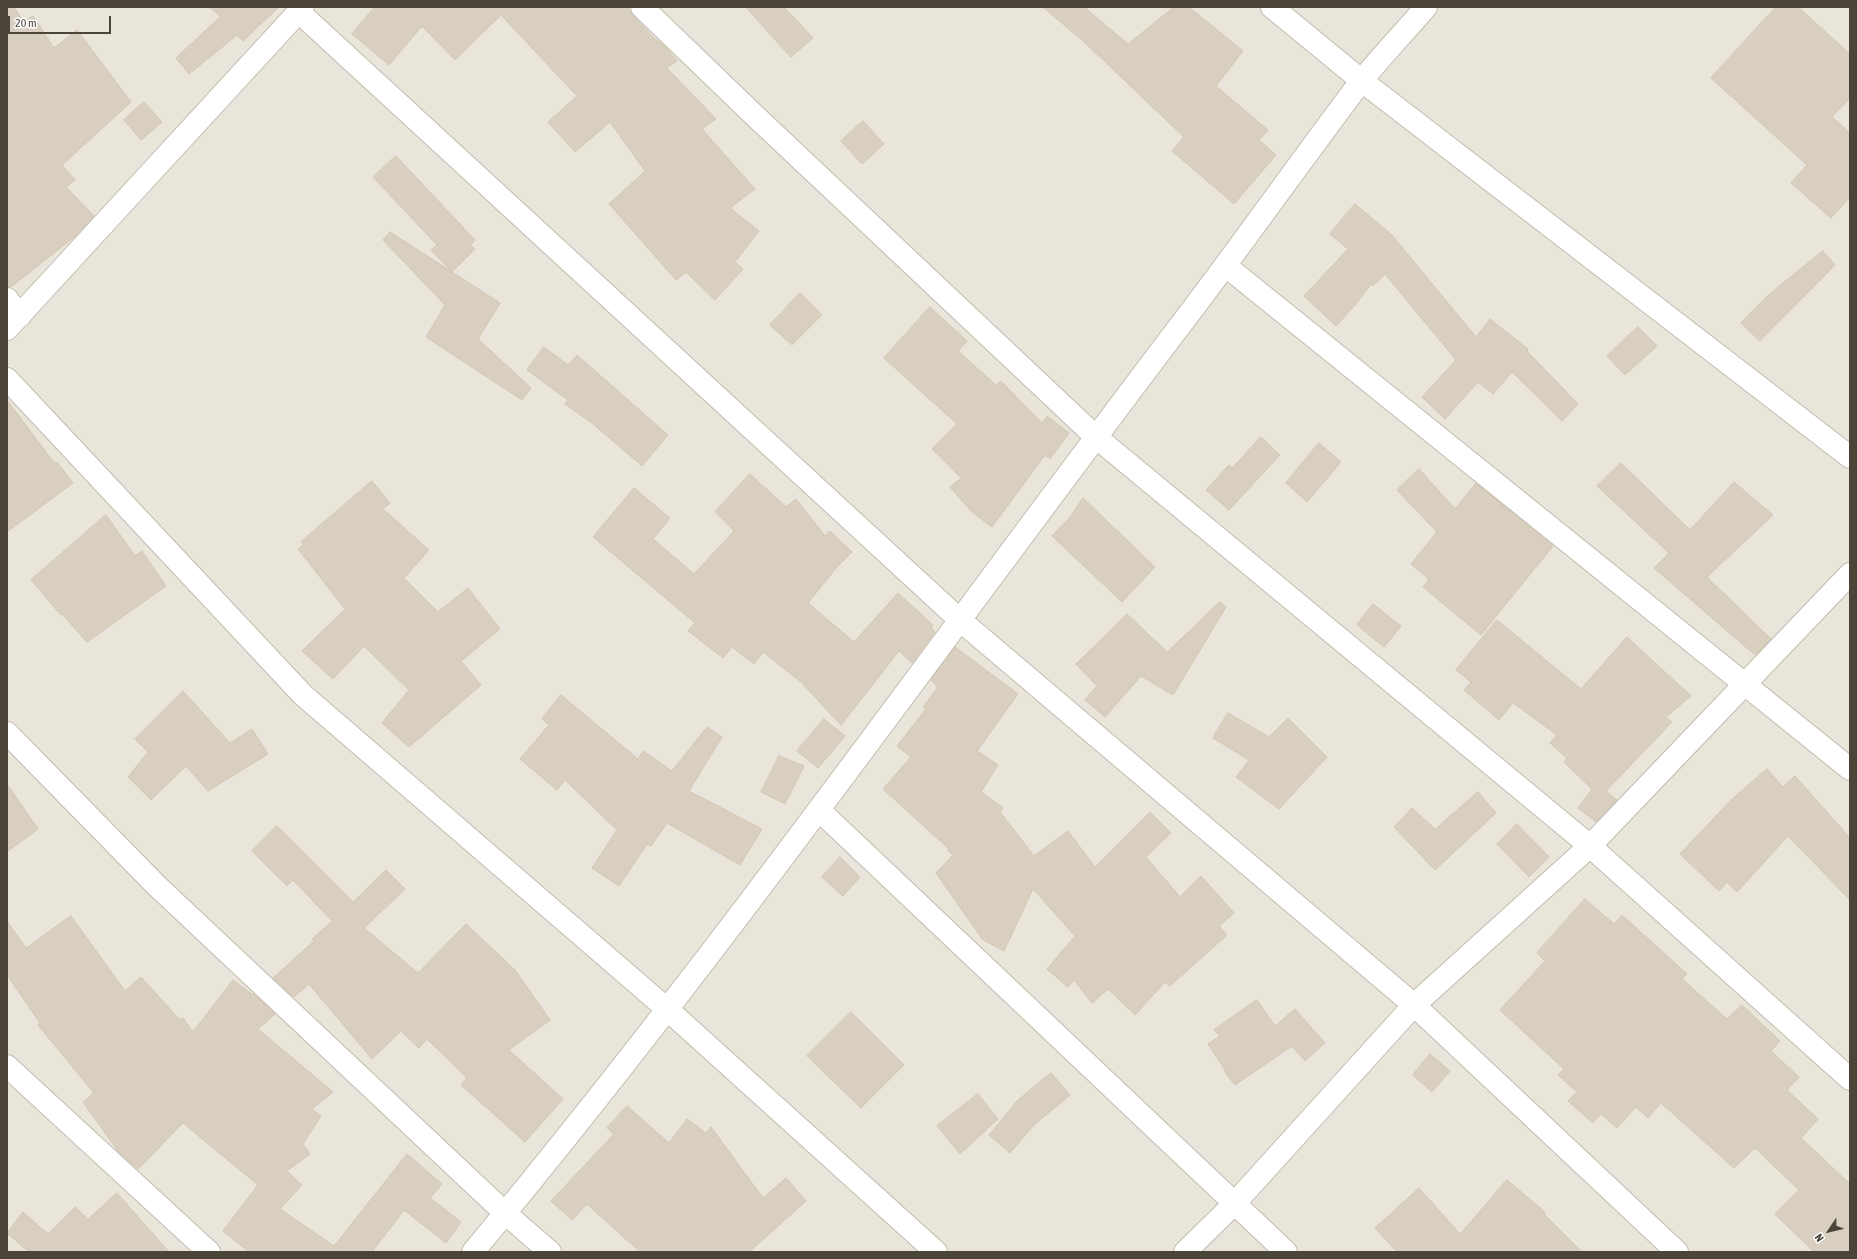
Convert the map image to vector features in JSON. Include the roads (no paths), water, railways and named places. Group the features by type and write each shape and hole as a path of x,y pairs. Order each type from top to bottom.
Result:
{"street":[{"path":"642,7 1096,437 1590,846 1850,1079"},
{"path":"1272,7 1362,81 1850,457"},
{"path":"473,1252 667,1009 961,621 1096,437 1226,266 1362,81 1426,7"},
{"path":"14,322 301,9 961,621 1414,1005 1677,1252"},
{"path":"1226,266 1850,769"},
{"path":"7,299 14,322"},
{"path":"7,379 303,695 667,1009 936,1252"},
{"path":"1186,1252 1234,1204 1414,1005 1590,846 1850,574"},
{"path":"7,733 156,885 505,1213 550,1252"},
{"path":"819,810 1286,1252"},
{"path":"7,1066 209,1252"}]}
